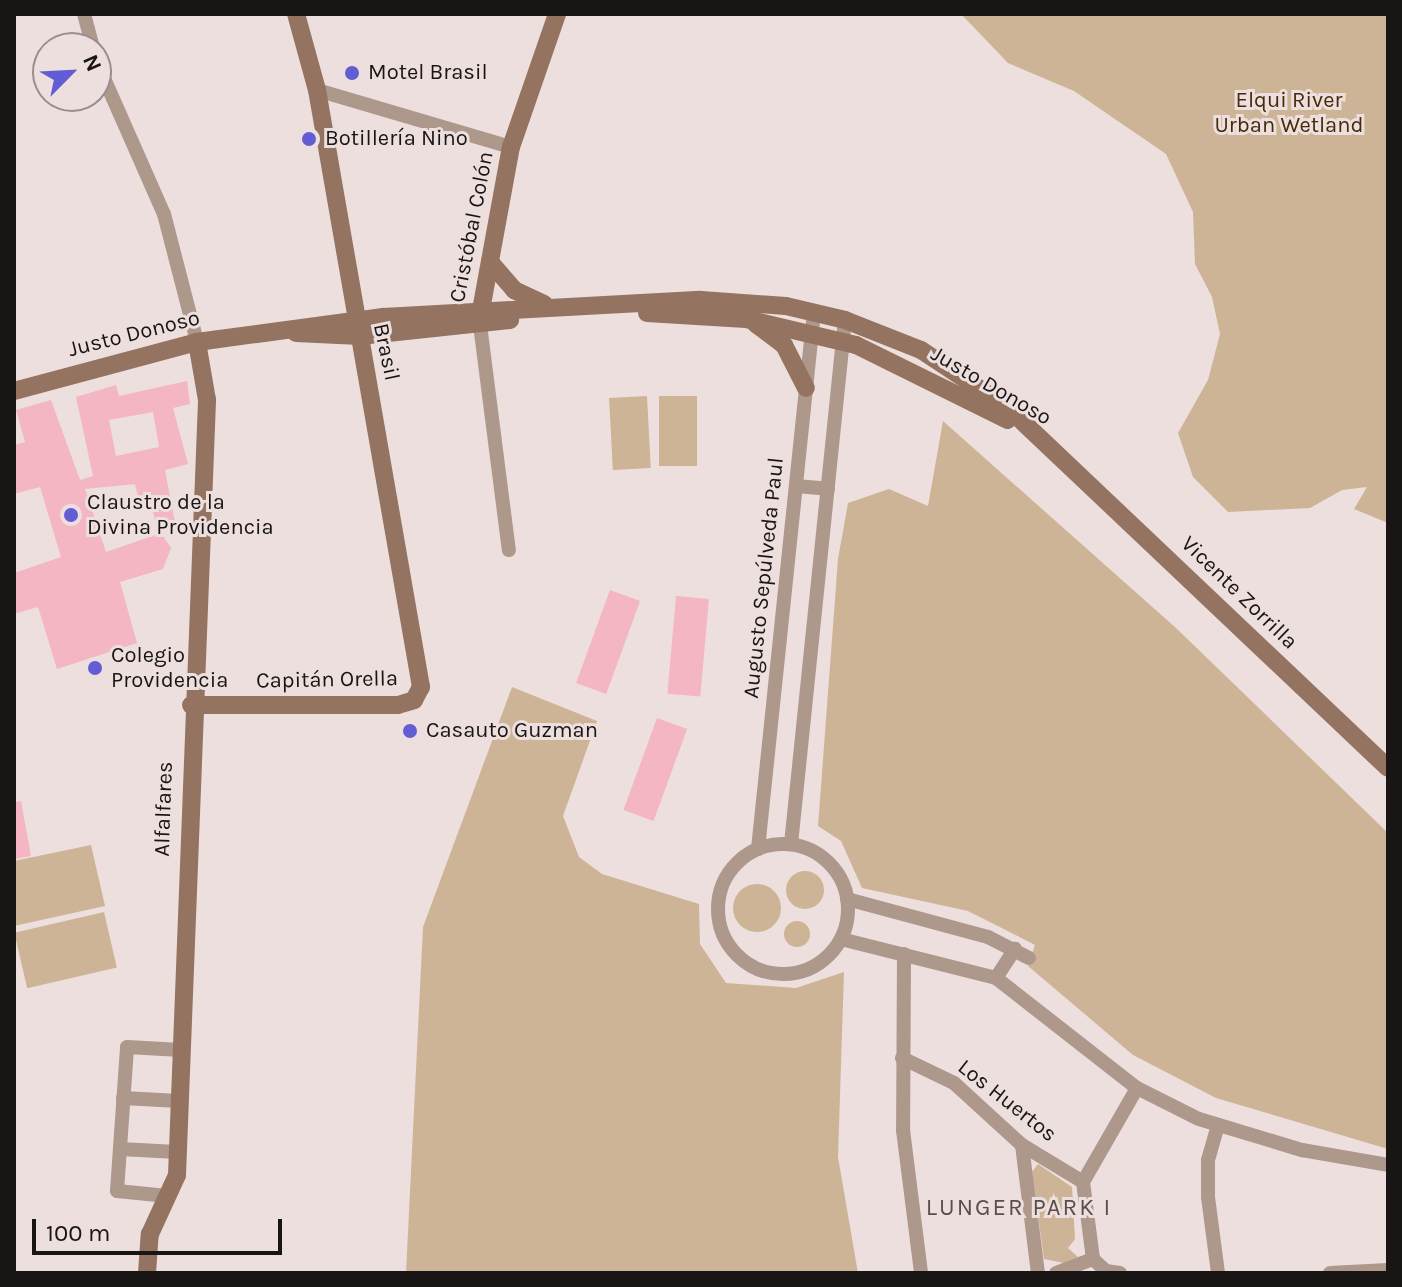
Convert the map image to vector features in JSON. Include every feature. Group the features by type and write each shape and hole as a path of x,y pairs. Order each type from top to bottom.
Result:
{"main road":[{"name":"Brasil","path":"296,14 317,90 421,687 414,700"},
{"name":"Cristóbal Colón","path":"479,316 511,147 557,14"},
{"path":"490,262 524,296 563,306"},
{"name":"Justo Donoso","path":"15,387 197,342 266,329 357,328 563,306 715,300 814,312 845,320 951,367 1057,453"},
{"name":"Justo Donoso","path":"479,316 641,313 746,319 812,333 843,341 959,392 1057,453"},
{"path":"746,319 784,345 806,388"},
{"name":"Alfalfares","path":"147,1273 150,1234 167,1196 177,1152 191,705 207,400 197,342"},
{"name":"Vicente Zorrilla","path":"1057,453 1388,768"},
{"name":"Capitán Orella","path":"191,705 414,700"}],"street":[{"path":"317,90 511,147"},
{"path":"112,96 164,214 197,342"},
{"name":"Augusto Sepúlveda Paul","path":"758,849 814,312"},
{"name":"Cristóbal Colón","path":"479,316 509,550"},
{"path":"791,844 845,320"},
{"path":"796,486 828,489"},
{"path":"791,844 829,863 847,899 841,939 829,955 793,974 751,968 734,952 719,922 721,888 731,868 758,849 791,844"},
{"path":"847,899 1015,949 1029,958"},
{"path":"841,939 996,978 1137,1088 1218,1125 1388,1165"},
{"path":"996,978 1015,949"},
{"path":"904,954 903,1130 921,1273"},
{"path":"167,1196 117,1191 127,1047 181,1050"},
{"name":"Los Huertos","path":"902,1058 954,1083 1022,1145 1083,1182"},
{"path":"1120,1273 1106,1271 1093,1259 1083,1182 1137,1088"},
{"path":"123,1098 179,1101"},
{"path":"1218,1125 1208,1160 1208,1197 1218,1273"},
{"path":"1022,1145 1038,1273"},
{"path":"120,1149 177,1152"},
{"path":"1056,1273 1093,1259"},
{"path":"1330,1273 1388,1270"}],"green space":[{"name":"Elqui River Urban Wetland","path":"961,14 1388,14 1388,523 1354,509 1367,487 1342,490 1310,508 1228,512 1193,477 1178,433 1208,380 1220,334 1212,297 1195,264 1193,212 1166,154 1074,91 1008,63"},
{"path":"647,396 651,468 613,470 609,398"},
{"path":"659,396 697,396 697,466 659,466"},
{"path":"943,421 1176,628 1388,833 1388,1149 1216,1098 1133,1055 1028,966 1035,945 968,911 862,888 841,841 818,826 838,559 848,503 889,489 928,506"},
{"path":"512,687 597,721 563,816 579,857 602,874 699,904 700,944 726,983 796,988 844,972 838,1157 858,1273 406,1273 423,927"},
{"path":"91,845 105,906 14,926 14,861"},
{"path":"805,871 819,876 824,890 819,904 805,909 791,904 786,890 791,876"},
{"path":"757,884 774,891 781,908 774,925 757,932 740,925 733,908 740,891"},
{"path":"104,912 117,968 27,988 14,933"},
{"path":"797,921 806,925 810,934 806,943 797,947 788,943 784,934 788,925"},
{"path":"1038,1164 1072,1187 1075,1239 1068,1248 1078,1257 1064,1263 1044,1259 1032,1172"}],"building":[{"name":"Claustro de la Divina Providencia","path":"187,381 190,404 173,408 188,464 165,470 176,528 158,532 149,495 138,497 135,484 85,489 106,552 161,533 171,548 163,569 120,582 137,643 57,669 38,607 14,614 14,573 61,557 40,487 14,494 14,445 25,442 16,410 51,400 80,480 93,476 76,397 116,385 119,396","holes":["153,412 159,447 116,456 109,420"]},
{"path":"610,590 640,601 606,694 576,683"},
{"path":"676,596 709,599 700,697 667,694"},
{"path":"657,718 687,729 654,821 623,810"},
{"path":"21,801 31,856 14,859 14,802"}],"place":[{"name":"Motel Brasil","path":"352,73"},
{"name":"Botillería Nino","path":"309,139"},
{"name":"Claustro de la Divina Providencia","path":"71,515"},
{"name":"Colegio Providencia","path":"95,668"},
{"name":"Casauto Guzman","path":"410,731"}],"district":[{"name":"LUNGER PARK I","path":"1019,1208"}]}
